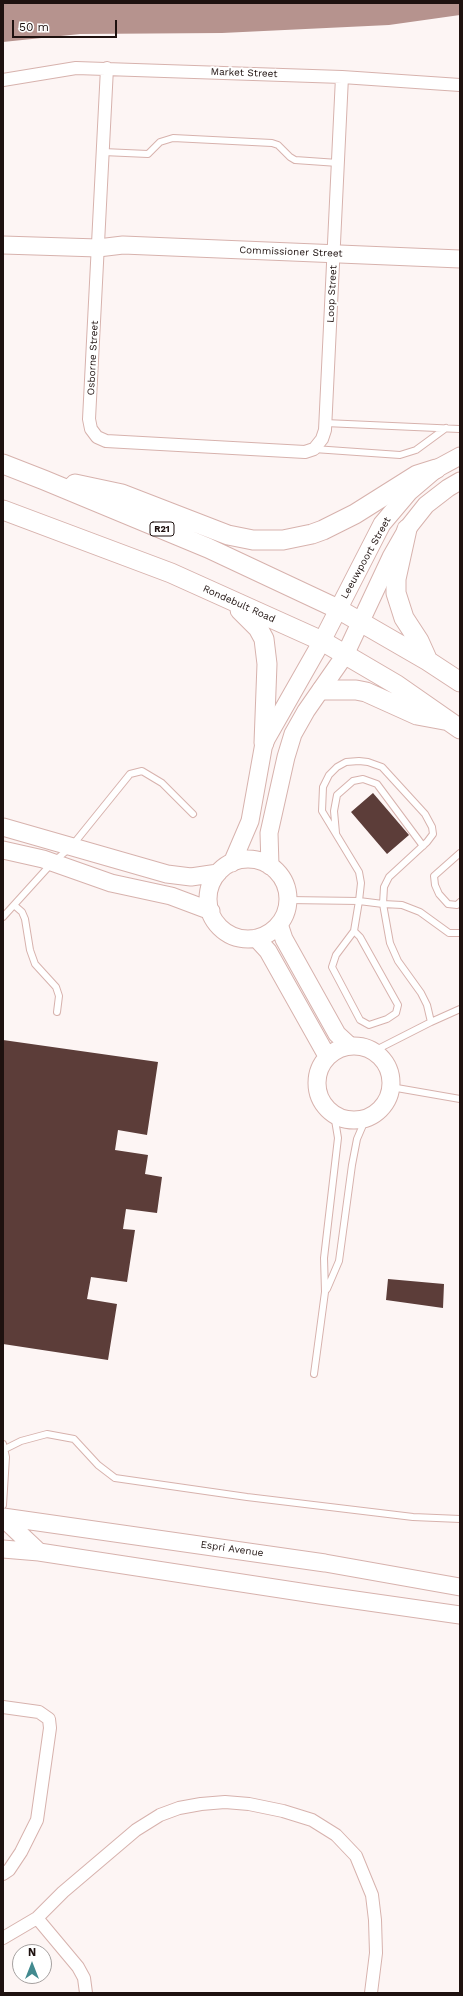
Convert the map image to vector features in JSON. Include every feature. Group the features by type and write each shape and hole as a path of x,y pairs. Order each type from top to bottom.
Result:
{"main road":[{"name":"R21","path":"3,464 208,548 338,609 428,661 460,682"},
{"path":"44,480 88,486 122,494 228,535 253,540 283,540 312,534 323,530 355,514 417,476 436,469"},
{"name":"Rondebult Road","path":"3,510 171,573 230,601 322,641 397,685 455,725"},
{"path":"408,528 396,579 396,593 404,618 419,641 428,661"},
{"path":"230,601 258,628 264,639 268,664 264,743"},
{"path":"322,690 356,690 366,692 417,715 455,725"}],"street":[{"name":"Market Street","path":"3,80 76,68 107,68 342,77 460,85"},
{"name":"Osborne Street","path":"107,68 90,419 91,429 97,437 106,441 310,450"},
{"name":"Market Street","path":"3,85 29,75"},
{"name":"Loop Street","path":"310,450 322,439 325,423 342,77"},
{"name":"Commissioner Street","path":"3,233 98,243"},
{"name":"Commissioner Street","path":"3,245 98,243 460,259"},
{"name":"Leeuwpoort Street","path":"232,862 250,821 264,743 322,641 382,524 409,492 436,469 460,456"},
{"path":"270,866 269,833 286,757 293,734 306,711 345,655 391,557 408,528 426,505 448,488 460,482"},
{"path":"3,827 167,874 191,877 218,873"},
{"path":"3,850 52,862 111,883 171,896 211,911"},
{"path":"249,859 258,860 270,866 285,882 288,900 287,908 279,924 265,935 256,938 247,938 230,934 216,923 208,898 210,889 218,873 232,862 249,859"},
{"path":"279,924 284,939 338,1034 350,1046"},
{"path":"256,938 268,951 327,1056"},
{"path":"350,1046 366,1048 374,1051 381,1057 390,1071 391,1088 386,1103 374,1115 366,1118 349,1120 334,1114 322,1102 316,1087 318,1070 327,1056 342,1047 350,1046"},
{"path":"3,1518 39,1552"},
{"name":"Espri Avenue","path":"3,1518 324,1563 460,1587"},
{"path":"3,1549 39,1552 320,1596 460,1615"},
{"path":"3,1707 29,1709 46,1716 49,1719 50,1737 38,1820 9,1870 3,1874"},
{"path":"3,1938 37,1918 63,1892 136,1830 160,1815 179,1808 201,1804 225,1802 249,1804 282,1811 312,1820 336,1835 356,1856 372,1895 376,1920 376,1953 371,1993"},
{"path":"37,1918 78,1967 84,1978 86,1993"}],"lane":[{"path":"103,152 148,154 160,142 174,138 272,143 278,145 295,160 338,163"},
{"path":"325,423 459,429"},
{"path":"310,450 400,455 416,450 446,428"},
{"path":"354,931 360,937 398,1005 396,1013 387,1019 369,1025 360,1020 332,967 336,955 354,931 362,883 359,872 322,811 323,788 329,775 337,767 346,762 368,762 382,767 390,774 425,814 432,827 432,834 423,846 389,877 384,887 383,904 390,943 398,961 422,993 427,1005 431,1022"},
{"path":"3,917 52,862 71,847 130,774 142,771 162,783 193,814"},
{"path":"336,835 334,811 337,795 352,780 363,779 377,784 423,846"},
{"path":"460,853 434,876 435,885 439,894 448,904 457,905 460,902"},
{"path":"288,900 359,901 402,905 420,912 449,932 460,934"},
{"path":"14,905 22,912 25,919 30,950 35,964 56,987 59,996 57,1012"},
{"path":"374,1051 460,1009"},
{"path":"391,1088 460,1099"},
{"path":"314,1374 325,1292 324,1258 338,1138 334,1114"},
{"path":"325,1292 339,1261 352,1165 357,1139 366,1118"},
{"path":"3,1505 6,1483 4,1446 47,1434 74,1439 98,1465 115,1478 247,1497 413,1517 460,1519"}],"shaded area":[{"path":"3,3 460,3 460,15 389,25 222,33 80,34 3,42"}],"building":[{"path":"373,793 409,835 387,854 351,812"},
{"path":"3,1040 158,1062 147,1135 118,1130 115,1150 148,1155 145,1174 162,1177 157,1213 126,1209 123,1229 135,1230 127,1282 91,1277 87,1299 117,1304 108,1360 3,1344"},
{"path":"388,1279 444,1284 443,1308 386,1300"}]}
